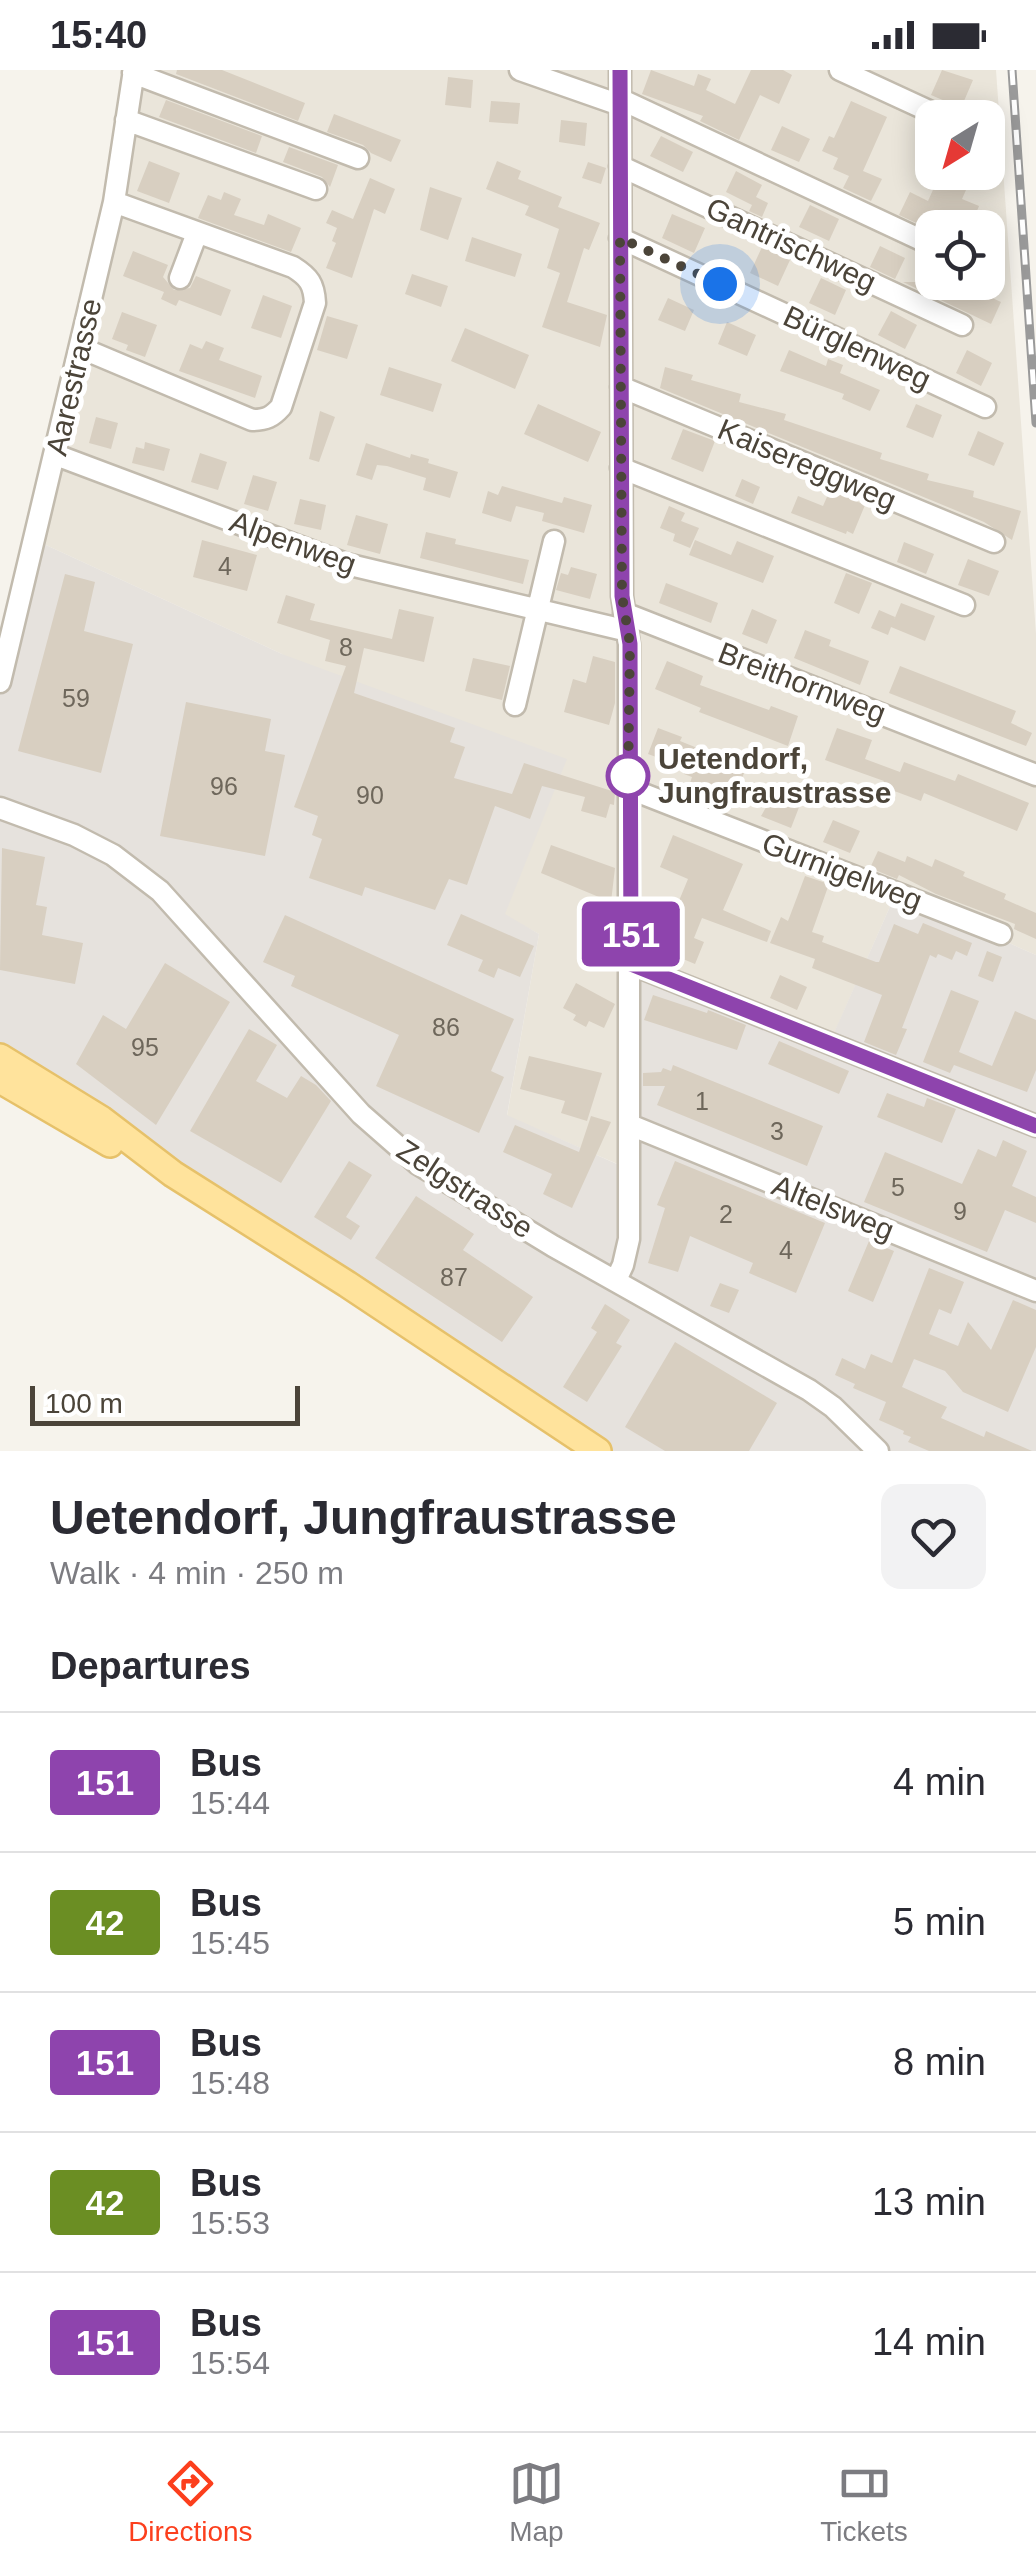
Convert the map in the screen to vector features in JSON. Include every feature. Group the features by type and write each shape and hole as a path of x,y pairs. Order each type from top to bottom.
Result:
{"main road":[{"path":"0,1057 101,1119 173,1174 598,1451"},
{"path":"0,1080 118,1150 173,1174"}],"street":[{"path":"520,70 620,102 915,237"},
{"path":"616,1280 624,1265 629,1239 631,964 621,468 620,70"},
{"path":"840,70 915,105"},
{"path":"133,72 358,158"},
{"name":"Aarestrasse","path":"0,682 114,202 133,72"},
{"path":"126,120 316,189"},
{"name":"Gantrischweg","path":"620,166 962,325"},
{"path":"81,348 252,420 274,416 281,407 314,303 314,286 307,276 293,268 114,202"},
{"path":"180,278 197,232"},
{"name":"Bürglenweg","path":"620,238 985,407"},
{"name":"Kaisereggweg","path":"621,387 994,542"},
{"name":"Alpenweg","path":"56,455 329,559 537,610 626,622"},
{"path":"621,468 964,605"},
{"path":"515,705 554,541"},
{"name":"Breithornweg","path":"626,622 1036,775"},
{"name":"Gurnigelweg","path":"628,788 1000,934"},
{"name":"Zelgstrasse","path":"0,803 113,855 146,879 184,914 361,1114 418,1164 809,1390 833,1407 878,1451"},
{"path":"631,964 1036,1126"},
{"name":"Altelsweg","path":"630,1125 1036,1292"}],"shaded area":[{"path":"134,70 996,70 998,100 915,100 915,190 1005,190 1036,634 1036,955 896,893 829,1045 629,1169 507,1116 539,934 504,915 282,654 33,539"},
{"path":"33,539 282,654 567,759 505,914 539,934 507,1115 628,1169 631,964 829,1044 896,893 1036,955 1036,1451 598,1451 0,1057 0,682"}],"building":[{"path":"177,70 222,70 305,103 298,121 176,74"},
{"path":"651,70 694,86 698,74 711,79 706,90 735,104 751,70 783,70 792,75 779,104 760,95 739,140 700,121 703,116 642,94"},
{"path":"942,70 973,80 964,100 943,100 931,95"},
{"path":"448,77 473,80 471,108 445,105"},
{"path":"166,100 262,136 256,153 159,117"},
{"path":"491,101 520,103 518,124 489,122"},
{"path":"851,101 887,117 863,171 882,179 871,201 843,188 849,176 833,169 838,158 822,151 829,136 834,138"},
{"path":"334,114 401,140 391,162 363,145 327,132"},
{"path":"561,120 587,123 585,146 559,142"},
{"path":"782,126 810,139 799,162 771,150"},
{"path":"661,136 693,152 683,172 650,156"},
{"path":"289,147 338,165 330,187 322,177 283,162"},
{"path":"149,161 180,173 169,203 137,191"},
{"path":"497,161 521,171 518,179 562,197 558,207 600,223 589,250 584,248 567,302 607,315 600,347 542,327 560,273 547,268 559,229 525,215 529,206 486,189"},
{"path":"588,162 606,168 601,184 582,178"},
{"path":"736,171 762,185 756,197 768,203 762,217 749,211 752,205 726,192"},
{"path":"370,178 395,189 385,214 374,209 352,278 326,268 336,243 332,241 337,228 326,223 332,210 353,219"},
{"path":"430,187 462,198 448,240 420,230"},
{"path":"933,190 966,190 962,199 979,206 977,210 915,210 915,222 899,215 910,192 928,201"},
{"path":"224,192 241,199 234,215 264,225 268,214 301,228 291,252 198,218 208,195 221,200"},
{"path":"810,205 839,219 829,241 799,227"},
{"path":"672,214 705,228 694,253 662,238"},
{"path":"472,237 522,254 515,277 465,261"},
{"path":"880,246 905,258 895,279 870,267"},
{"path":"762,247 790,260 778,286 750,273"},
{"path":"133,251 168,265 163,277 174,290 190,288 196,276 231,290 221,316 179,300 176,306 161,299 164,292 123,276"},
{"path":"412,274 448,286 441,307 405,294"},
{"path":"821,278 846,290 835,315 809,303"},
{"path":"263,295 292,306 281,338 251,328"},
{"path":"668,298 694,310 685,331 658,320"},
{"path":"941,300 1001,302 991,324"},
{"path":"891,311 917,325 905,349 878,335"},
{"path":"122,312 157,325 145,357 112,339"},
{"path":"327,316 358,325 347,359 317,350"},
{"path":"727,322 756,335 747,356 718,344"},
{"path":"465,328 529,355 515,389 451,361"},
{"path":"206,341 224,348 219,360 262,376 255,398 179,371 190,344 202,349"},
{"path":"789,350 826,366 828,359 843,365 840,373 880,390 870,411 842,399 844,394 780,371"},
{"path":"967,350 992,363 981,386 956,373"},
{"path":"389,367 442,384 433,412 380,395"},
{"path":"665,367 693,375 691,380 741,394 739,402 786,414 784,420 882,453 880,459 929,474 927,480 974,491 973,497 1021,511 1012,540 984,522 660,388"},
{"path":"538,404 601,432 588,462 524,434"},
{"path":"916,404 942,415 933,438 906,427"},
{"path":"320,411 335,417 319,462 309,459"},
{"path":"96,417 118,423 111,449 89,443"},
{"path":"683,429 715,441 703,472 671,459"},
{"path":"978,431 1004,443 994,466 968,455"},
{"path":"145,442 170,449 164,471 132,463 136,447 144,449"},
{"path":"366,443 410,458 411,454 429,459 428,463 458,472 450,498 423,490 426,478 387,466 377,465 372,480 356,475"},
{"path":"200,453 227,462 218,490 191,482"},
{"path":"253,475 277,482 268,511 244,504"},
{"path":"742,479 760,487 753,504 735,496"},
{"path":"502,486 562,503 564,497 592,505 584,533 542,521 544,513 516,506 511,522 482,513 488,491 498,495"},
{"path":"830,490 865,505 853,534 791,513 798,496 823,506"},
{"path":"300,499 326,505 321,530 294,524"},
{"path":"669,506 685,513 681,521 699,528 690,548 673,541 675,534 660,528"},
{"path":"356,515 388,524 380,554 347,545"},
{"path":"426,532 456,539 455,544 529,560 523,584 420,558"},
{"path":"202,540 257,555 247,591 193,577"},
{"path":"695,540 731,555 737,541 774,556 763,583 689,555"},
{"path":"904,542 934,554 926,574 897,562"},
{"path":"968,559 999,571 989,596 958,585"},
{"path":"571,567 597,574 590,599 556,590 561,573 568,575"},
{"path":"846,573 872,583 859,614 834,603"},
{"path":"65,574 95,582 84,631 133,644 101,773 18,751"},
{"path":"666,583 718,603 711,623 659,603"},
{"path":"286,595 315,604 310,620 392,639 399,609 434,617 424,662 364,648 354,693 455,728 450,742 465,747 454,778 512,794 524,763 615,792 614,805 610,804 606,818 581,811 585,797 542,786 530,819 495,806 467,885 449,879 435,910 365,887 362,896 309,878 322,839 312,835 318,816 294,807 346,666 325,661 330,640 277,623"},
{"path":"901,603 935,616 925,641 891,627 888,635 871,628 879,610 895,617 894,620"},
{"path":"752,609 777,620 767,644 742,634"},
{"path":"805,630 831,640 829,646 869,661 860,685 794,658"},
{"path":"593,656 615,662 615,703 609,725 564,712 573,679 586,683"},
{"path":"473,658 510,666 502,700 465,691"},
{"path":"667,661 703,676 700,685 769,710 771,706 798,716 788,746 699,712 701,708 655,689"},
{"path":"900,666 1016,711 1011,723 1032,733 1026,746 889,693"},
{"path":"186,702 271,719 265,751 285,755 265,856 160,836"},
{"path":"658,728 732,762 730,767 744,773 734,800 719,794 717,800 688,789 692,777 684,774 686,768 648,754"},
{"path":"837,728 872,740 865,759 900,772 904,762 955,781 958,774 1029,803 1017,831 924,793 921,801 881,786 884,781 825,760"},
{"path":"778,787 803,797 791,828 761,816"},
{"path":"833,820 860,831 850,853 823,842"},
{"path":"673,835 743,864 723,910 771,931 767,942 702,918 694,938 704,942 695,964 659,949 688,879 660,867"},
{"path":"551,845 615,868 611,902 541,873"},
{"path":"2,848 45,857 36,905 47,907 42,935 83,943 75,984 0,970"},
{"path":"878,851 905,862 907,856 932,867 935,859 1006,894 1004,899 1036,913 1036,939 1014,929 1015,924 936,894 899,875 897,879 870,868"},
{"path":"805,876 829,884 812,932 824,936 822,942 879,962 894,924 918,934 923,923 972,943 967,956 956,951 952,960 930,955 902,1028 907,1029 896,1055 864,1042 882,995 812,968 815,959 770,943 781,917 788,921"},
{"path":"461,914 534,946 520,977 498,968 494,978 478,971 483,960 447,945"},
{"path":"285,915 514,1019 491,1071 504,1077 479,1133 376,1086 399,1035 291,986 295,976 263,962"},
{"path":"987,951 1002,957 993,982 978,976"},
{"path":"165,963 230,1002 156,1125 76,1064 103,1015 126,1029"},
{"path":"780,975 807,987 797,1010 770,998"},
{"path":"576,983 615,1004 604,1028 589,1021 586,1027 563,1008"},
{"path":"951,990 979,1001 959,1052 992,1066 1015,1011 1036,1020 1036,1070 1027,1092 954,1065 950,1073 923,1062"},
{"path":"653,995 746,1025 737,1050 644,1020"},
{"path":"249,1029 277,1045 256,1081 287,1098 301,1076 331,1101 281,1183 190,1131"},
{"path":"779,1041 849,1071 839,1094 768,1064"},
{"path":"529,1056 602,1073 587,1121 561,1113 565,1101 520,1089"},
{"path":"673,1065 823,1126 807,1166 657,1105 665,1086 643,1086 643,1073 661,1072 663,1068 671,1071"},
{"path":"887,1093 924,1107 927,1098 956,1109 942,1143 877,1117"},
{"path":"591,1116 611,1122 572,1208 543,1194 552,1174 503,1152 515,1125 579,1152"},
{"path":"1003,1140 1027,1151 1012,1186 1036,1197 1036,1223 1005,1210 987,1252 864,1202 885,1152 962,1184 978,1149 996,1157"},
{"path":"349,1161 372,1175 346,1217 360,1226 351,1240 314,1217"},
{"path":"675,1161 825,1223 796,1293 749,1273 753,1263 690,1236 678,1272 648,1263 665,1208 657,1205"},
{"path":"416,1196 474,1234 463,1250 533,1297 502,1342 375,1258"},
{"path":"869,1241 894,1251 873,1302 848,1291"},
{"path":"929,1268 964,1282 951,1314 939,1309 929,1334 958,1346 968,1322 991,1350 1013,1300 1036,1310 1036,1347 1008,1412 963,1392 945,1371 914,1359 902,1387 947,1407 941,1418 984,1437 986,1431 1032,1451 929,1451 908,1442 911,1437 904,1431 879,1420 886,1402 853,1388 855,1384 835,1375 842,1358 865,1369 871,1354 892,1363"},
{"path":"720,1283 739,1290 729,1313 710,1306"},
{"path":"605,1304 630,1320 616,1343 622,1346 587,1402 563,1387 597,1332 591,1328"},
{"path":"675,1342 777,1403 749,1451 665,1451 625,1427"}],"railway":[{"path":"1012,70 1036,423"}],"bus line":[{"name":"151","path":"620,70 622,596 630,644 631,964 1036,1126"}],"place":[{"name":"Uetendorf, Jungfraustrasse","path":"628,776"}],"route":[{"path":"628,776 628,788 630,644 622,596 620,238 720,284"}]}
